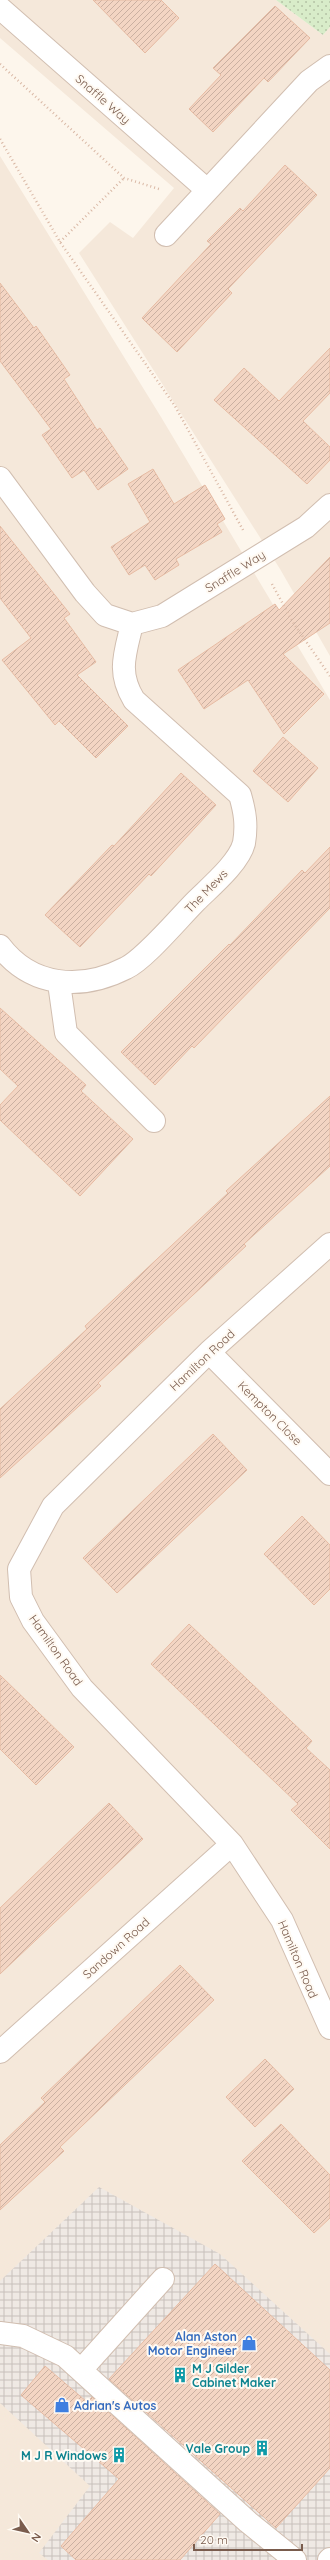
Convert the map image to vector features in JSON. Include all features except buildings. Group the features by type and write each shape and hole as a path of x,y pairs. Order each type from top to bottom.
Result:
{"street":[{"name":"Snaffle Way","path":"0,8 201,195"},
{"path":"166,234 309,81 330,66"},
{"path":"0,478 85,593 105,615 132,624"},
{"name":"Snaffle Way","path":"132,624 162,616 306,526 330,505"},
{"name":"The Mews","path":"0,946 9,957 32,974 59,983 93,981 127,968 159,939 230,866 243,844 246,816 240,795 134,700 125,685 124,660 132,624"},
{"path":"59,983 66,1033 154,1121"},
{"name":"Hamilton Road","path":"330,1244 210,1352 53,1506 19,1569 20,1597 33,1621 82,1688 232,1844 282,1920 330,2028"},
{"name":"Kempton Close","path":"210,1352 330,1474"},
{"name":"Sandown Road","path":"0,2052 232,1844"},
{"path":"81,2370 163,2279"},
{"path":"0,2333 23,2336 65,2356 248,2522 295,2560"}],"path":[{"path":"0,64 124,178 201,195"},
{"path":"0,139 60,242 175,406 294,624 330,676"},
{"path":"60,242 124,178"}],"shaded area":[{"path":"0,0 276,0 323,35 330,27 330,656 280,569 79,253 110,222 133,238 174,188 0,38"},
{"path":"0,156 161,417 330,700 330,2560 0,2560"},
{"path":"99,2187 220,2254 330,2354 330,2560 48,2560 39,2553 90,2486 0,2403 0,2281"}],"green space":[{"path":"276,0 330,0 330,27 323,35"}],"place":[{"name":"Alan Aston Motor Engineer","path":"249,2343"},
{"name":"M J Gilder Cabinet Maker","path":"180,2375"},
{"name":"Adrian's Autos","path":"62,2405"},
{"name":"Vale Group","path":"262,2448"},
{"name":"M J R Windows","path":"119,2455"}]}
